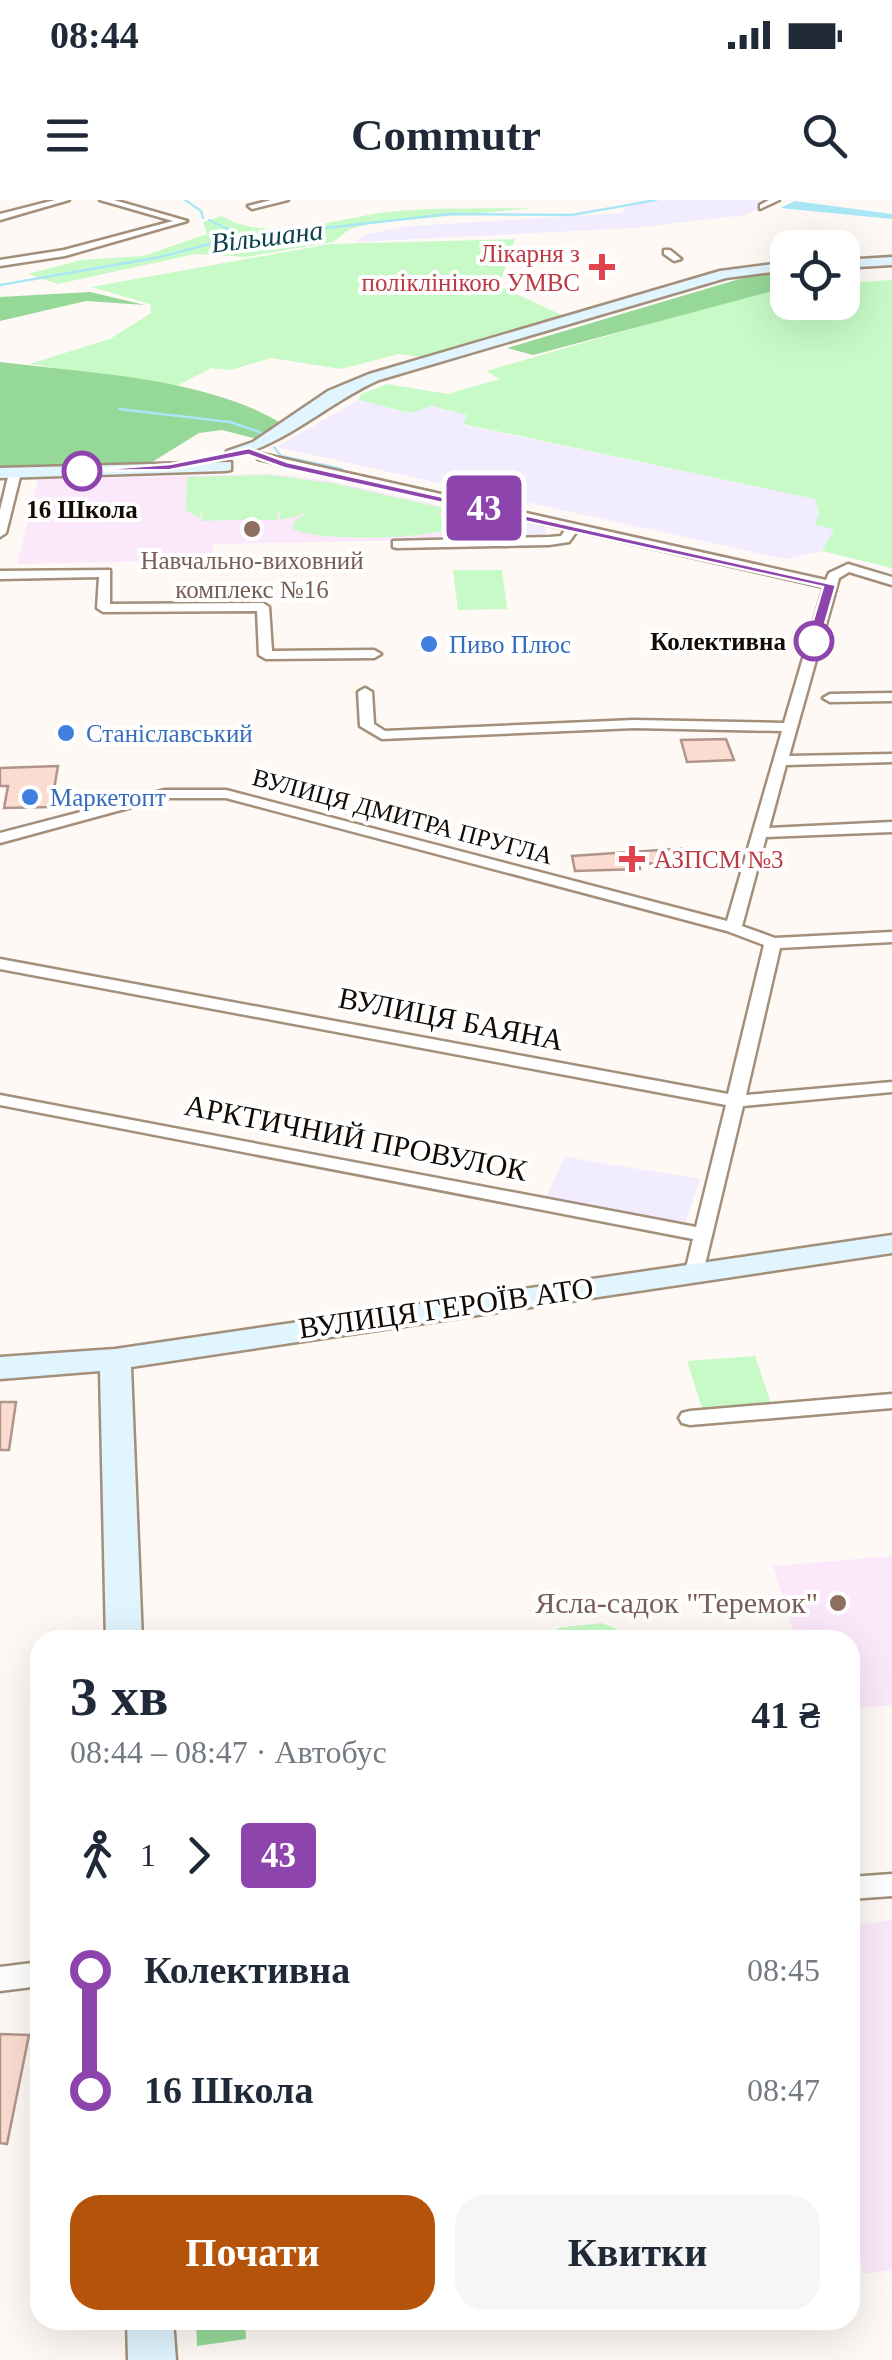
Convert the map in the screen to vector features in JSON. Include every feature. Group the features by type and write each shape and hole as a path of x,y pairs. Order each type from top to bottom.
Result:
{"street":[{"path":"0,217 65,200"},
{"path":"0,263 65,253 183,221 104,200"},
{"path":"252,206 284,200"},
{"path":"763,207 774,200"},
{"path":"667,252 678,259"},
{"path":"860,263 892,261"},
{"path":"258,455 334,394 374,377 725,274 770,268"},
{"path":"0,533 7,473 144,469 258,455 296,467 830,585"},
{"path":"397,544 549,541 565,539 573,528"},
{"path":"733,928 833,576 848,568 892,581"},
{"path":"0,575 106,573 103,608 263,607 266,655 374,654"},
{"path":"365,692 367,726 382,734 491,734 536,727 619,724 790,727"},
{"path":"830,698 892,697"},
{"path":"780,761 892,758"},
{"name":"ВУЛИЦЯ ДМИТРА ПРУГЛА","path":"0,838 165,794 226,794 733,928 773,943"},
{"path":"760,832 892,827"},
{"path":"694,1272 773,943 892,937"},
{"name":"ВУЛИЦЯ БАЯНА","path":"0,964 735,1101 892,1088"},
{"name":"АРКТИЧНИЙ ПРОВУЛОК","path":"0,1100 701,1234"},
{"name":"ВУЛИЦЯ ГЕРОЇВ АТО","path":"0,1368 115,1359 892,1244"},
{"path":"115,1359 124,1630"},
{"path":"690,1418 892,1401"},
{"path":"860,1887 892,1885"},
{"path":"0,1978 30,1975"},
{"path":"150,2330 152,2360"}],"shaded area":[{"path":"651,200 774,200 746,215 635,228 356,242 366,234 411,226 622,213 627,206"},
{"path":"359,400 410,413 432,406 467,415 464,425 815,499 819,513 835,529 822,551 785,559 276,447"},
{"name":"Навчально-виховний комплекс №16","path":"271,474 330,481 477,514 479,539 213,544 213,551 201,560 17,564 38,479"},
{"path":"479,520 519,520 545,526 547,535 480,537"},
{"path":"565,1157 700,1179 683,1229 544,1201"},
{"name":"Ясла-садок \"Теремок\"","path":"892,1556 892,1705 860,1708 860,1630 793,1630 773,1566"},
{"path":"892,1920 892,2270 864,2274 860,2260 860,1925"}],"green space":[{"path":"534,208 373,223 350,229 333,242 246,257 195,254 58,284 28,274 81,260 143,256 207,234 203,222 222,216 240,224 281,229 406,210"},
{"path":"515,239 499,286 564,316 421,357 399,354 341,369 271,358 230,370 211,368 177,386 29,364 110,339 151,313 150,304 91,287 330,244"},
{"path":"770,274 770,292 533,355 507,348 746,277"},
{"path":"892,280 892,568 822,551 834,529 815,525 819,513 815,499 463,424 467,415 432,406 410,413 359,400 361,394 387,384 448,394 500,379 486,371 770,289 770,320 860,320 860,282"},
{"path":"90,292 145,305 86,301 0,321 0,297"},
{"path":"0,362 180,386 249,407 279,422 257,439 222,430 199,433 149,464 0,467"},
{"path":"270,475 332,483 456,511 436,512 454,519 455,526 400,536 323,536 292,528 295,520 309,513 280,520 278,508 277,520 227,520 227,512 226,520 202,521 203,506 200,519 186,510 187,477"},
{"path":"453,570 502,570 507,609 458,610"},
{"path":"755,1356 771,1403 702,1408 687,1361"},
{"path":"601,1623 616,1630 557,1630"},
{"path":"196,2330 246,2330 246,2339 197,2346"}],"water":[{"path":"795,201 892,214 892,219 780,208"}],"building":[{"path":"726,739 734,760 687,762 681,740"},
{"name":"Маркетопт","path":"58,766 51,807 4,808 8,786 0,786 0,768"},
{"name":"АЗПСМ №3","path":"688,848 691,862 639,864 640,869 575,871 572,856"},
{"path":"0,1402 16,1402 9,1450 0,1450"},
{"path":"0,2034 29,2035 7,2144 0,2143"}],"waterway":[{"path":"185,200 201,211 203,218"},
{"name":"Вільшана","path":"228,239 450,214 572,215 656,200"},
{"path":"209,220 227,229 228,239"},
{"name":"Вільшана","path":"0,285 160,257 228,239"},
{"path":"119,409 230,422 262,433"},
{"path":"274,447 281,456 342,469"}],"bus line":[{"name":"43","path":"82,471 170,467 195,464 228,452 249,452 284,465 830,585 814,641"}],"place":[{"name":"Лікарня з поліклінікою УМВС","path":"602,267"},
{"name":"16 Школа","path":"82,471"},
{"name":"Навчально-виховний комплекс №16","path":"252,529"},
{"name":"Колективна","path":"814,641"},
{"name":"Пиво Плюс","path":"429,644"},
{"name":"Станіславський","path":"66,733"},
{"name":"Маркетопт","path":"30,797"},
{"name":"АЗПСМ №3","path":"632,859"},
{"name":"Ясла-садок \"Теремок\"","path":"838,1603"}]}
